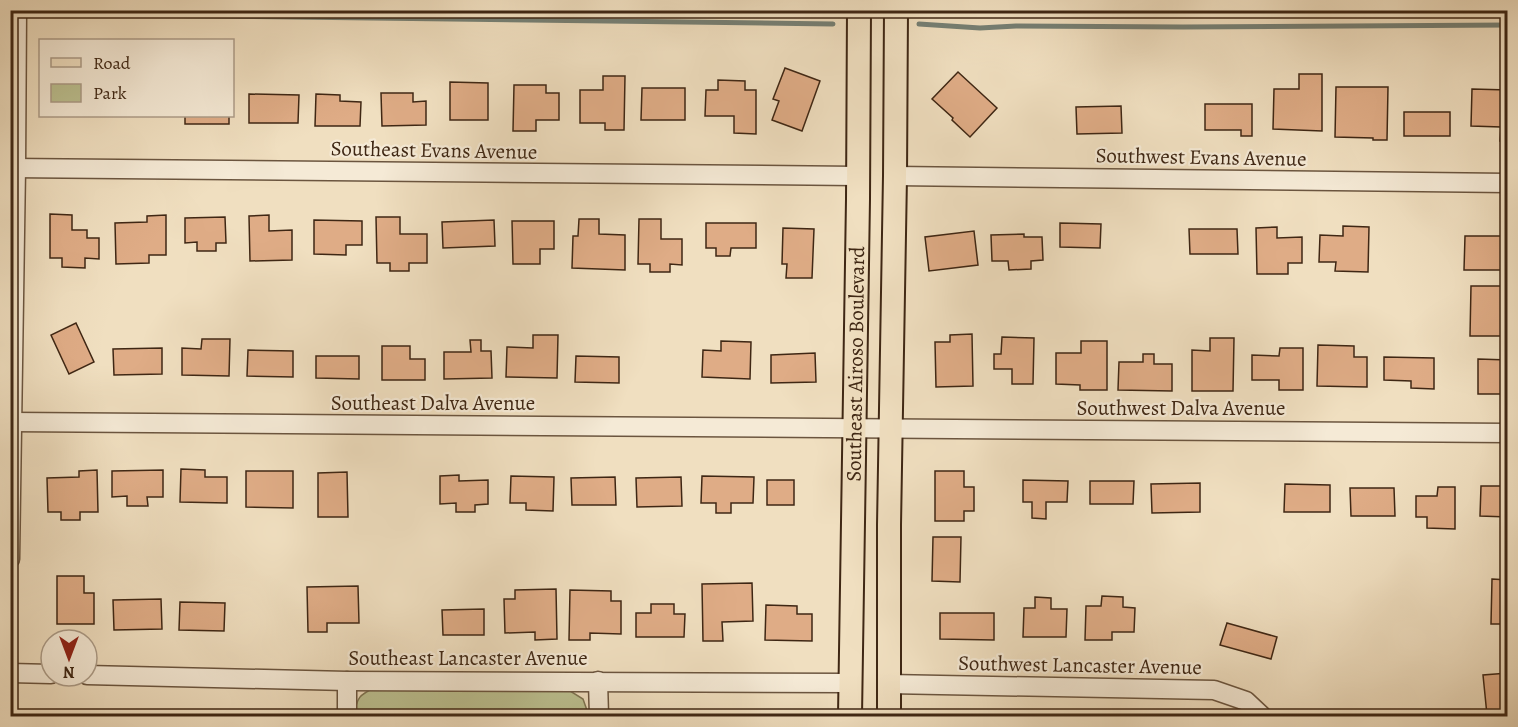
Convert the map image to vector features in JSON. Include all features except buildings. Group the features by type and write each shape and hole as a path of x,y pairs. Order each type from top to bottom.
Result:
{"main road":[{"name":"Southeast Airoso Boulevard","path":"850,717 859,10"},
{"name":"Southeast Airoso Boulevard","path":"889,717 896,10"}],"street":[{"path":"10,559 13,168 17,10"},
{"name":"Southeast Evans Avenue","path":"13,168 858,176"},
{"name":"Southwest Evans Avenue","path":"895,176 1508,183"},
{"name":"Southeast Dalva Avenue","path":"12,422 855,428"},
{"name":"Southwest Dalva Avenue","path":"855,428 1508,433"},
{"path":"10,673 39,674"},
{"name":"Southeast Lancaster Avenue","path":"99,675 347,681 850,683"},
{"path":"347,681 347,717"},
{"path":"598,681 599,717"},
{"name":"Southwest Lancaster Avenue","path":"888,684 1214,690 1246,701 1262,717"}],"green space":[{"path":"376,687 567,689 583,699 589,716 354,716 360,697"}],"waterway":[{"path":"51,14 833,24"},
{"path":"919,24 980,28 1508,25"}]}
